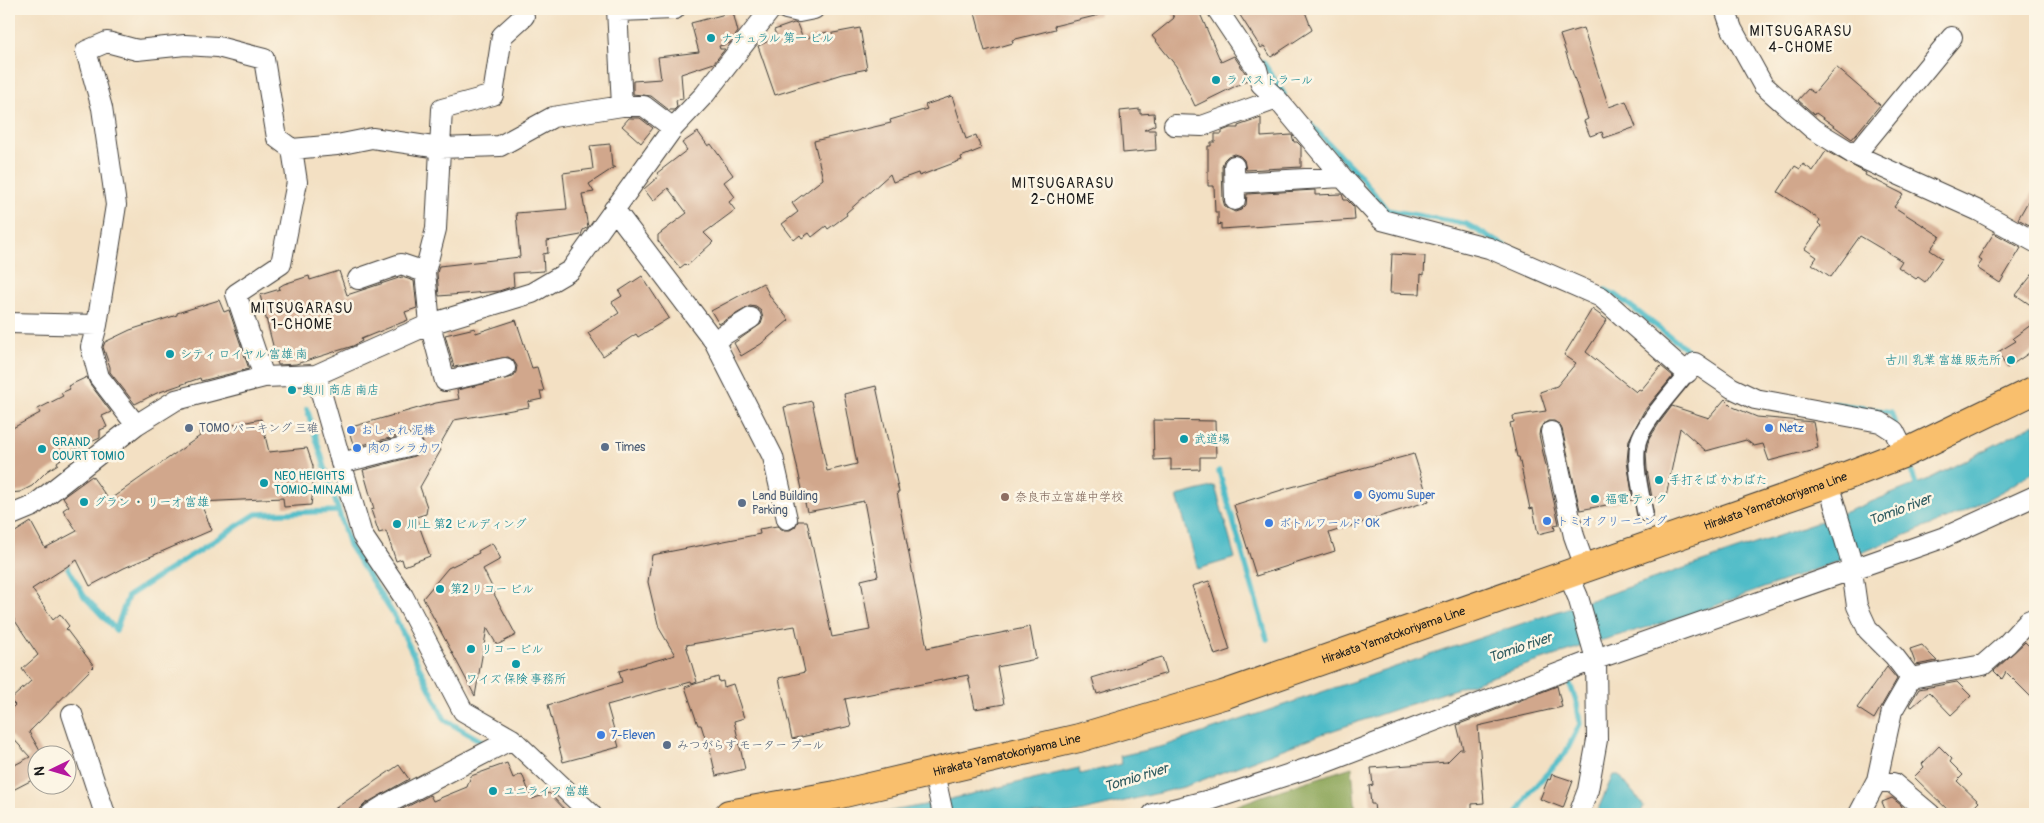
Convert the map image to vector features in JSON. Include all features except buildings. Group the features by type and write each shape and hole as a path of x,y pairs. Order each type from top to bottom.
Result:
{"main road":[{"name":"Hirakata Yamatokoriyama Line","path":"729,814 836,795 936,783 1222,695 1577,579 1905,453 2035,390"}],"street":[{"path":"622,106 617,10 676,9"},
{"path":"9,516 33,506 136,425 176,400 264,377 316,375 430,324 532,293 571,270 673,128 705,94 771,9"},
{"path":"786,9 799,12 814,9"},
{"path":"1217,9 1257,69 1261,84 1278,99 1342,177 1382,220 1490,248 1602,297 1688,373"},
{"path":"1725,9 1732,29 1763,85 1813,129 1855,155 1979,211 2035,242"},
{"path":"505,368 445,381 430,324 424,272 436,229 442,110 493,95 502,36 524,16"},
{"path":"1855,155 1952,38"},
{"path":"136,425 99,377 91,347 97,325 116,205 102,108 86,51 107,42 137,50 194,46 218,47 264,59 277,138 292,149 337,146 372,138 440,148 500,146 553,117 622,106 644,106 673,128"},
{"path":"1174,126 1202,126 1278,99"},
{"path":"264,377 236,294 281,264 297,182 292,149"},
{"path":"1235,183 1342,177"},
{"path":"614,209 714,341 774,457 787,518"},
{"path":"358,279 401,264 424,272"},
{"path":"714,341 751,318"},
{"path":"9,323 97,325"},
{"path":"1644,513 1638,472 1638,442 1647,425 1695,363 1732,388 1755,400 1880,422 1894,432 1905,453"},
{"path":"316,375 362,535 403,596 463,711 512,739 591,814"},
{"path":"1550,432 1574,536 1577,579 1594,651 1597,740 1588,790 1579,814"},
{"path":"341,463 412,445"},
{"path":"1828,484 1851,563 1858,606 1868,630 1894,656 1911,678"},
{"path":"1153,814 1210,800 1324,763 1594,651 1851,563 1945,537 2035,496"},
{"path":"1860,814 1877,780 1892,711 1911,678 1983,665 2007,644 2028,621 2035,618"},
{"path":"72,714 105,814"},
{"path":"371,814 512,739"},
{"path":"1877,780 1893,783 1930,814"},
{"path":"936,783 943,814"}],"green space":[{"path":"1352,767 1356,814 1215,814 1262,796"}],"water":[{"name":"Tomio river","path":"2035,424 2035,470 2008,488 1966,511 1863,552 1684,617 1592,643 1322,734 1184,787 1070,814 874,814 930,804 1079,768 1080,774 1122,764 1120,756 1164,746 1828,519 1929,479"},
{"path":"1215,486 1235,558 1198,569 1177,496"},
{"path":"1613,775 1619,775 1644,806 1640,814 1596,814"}],"waterway":[{"path":"1263,62 1284,94"},
{"path":"1308,122 1361,177 1387,210 1466,224 1505,246"},
{"path":"1605,290 1616,295 1698,358"},
{"path":"1829,403 1891,412 1895,424"},
{"path":"307,409 349,545 395,617 445,720 481,741"},
{"name":"Tomio river","path":"1907,459 1918,490"},
{"path":"1219,471 1267,639"},
{"path":"64,561 84,596 116,630 128,596 256,514 337,511"},
{"path":"1517,814 1531,791 1565,754 1580,724 1577,704 1570,684"}],"place":[{"name":"ナチュラル 第一 ビル","path":"711,38"},
{"name":"ラ パストラール","path":"1216,80"},
{"name":"シティ ロイヤル 富雄 南","path":"170,354"},
{"name":"古川 乳業 富雄 販売所","path":"2011,360"},
{"name":"奥川 商店 南店","path":"292,390"},
{"name":"TOMO パーキング 三碓","path":"189,428"},
{"name":"Netz","path":"1769,428"},
{"name":"おしゃれ 泥棒","path":"351,430"},
{"name":"武道場","path":"1184,439"},
{"name":"Times","path":"605,447"},
{"name":"肉の シラカワ","path":"357,448"},
{"name":"GRAND COURT TOMIO","path":"42,449"},
{"name":"手打そば かわばた","path":"1659,480"},
{"name":"NEO HEIGHTS TOMIO-MINAMI","path":"264,483"},
{"name":"Gyomu Super","path":"1358,495"},
{"name":"奈良市立富雄中学校","path":"1005,497"},
{"name":"福電 テック","path":"1595,499"},
{"name":"グラン ・ リーオ 富雄","path":"84,502"},
{"name":"Land Building Parking","path":"742,503"},
{"name":"トミオ クリーニング","path":"1547,521"},
{"name":"ボトルワールド OK","path":"1269,523"},
{"name":"川上 第2 ビルディング","path":"397,524"},
{"name":"第2 リコー ビル","path":"440,589"},
{"name":"リコー ビル","path":"471,649"},
{"name":"ワイズ 保険 事務所","path":"516,664"},
{"name":"7-Eleven","path":"601,735"},
{"name":"みつがらす モーター プール","path":"667,745"},
{"name":"ユニライフ 富雄","path":"493,791"}],"district":[{"name":"MITSUGARASU 4-CHOME","path":"1801,40"},
{"name":"MITSUGARASU 2-CHOME","path":"1063,192"},
{"name":"MITSUGARASU 1-CHOME","path":"302,316"}]}
